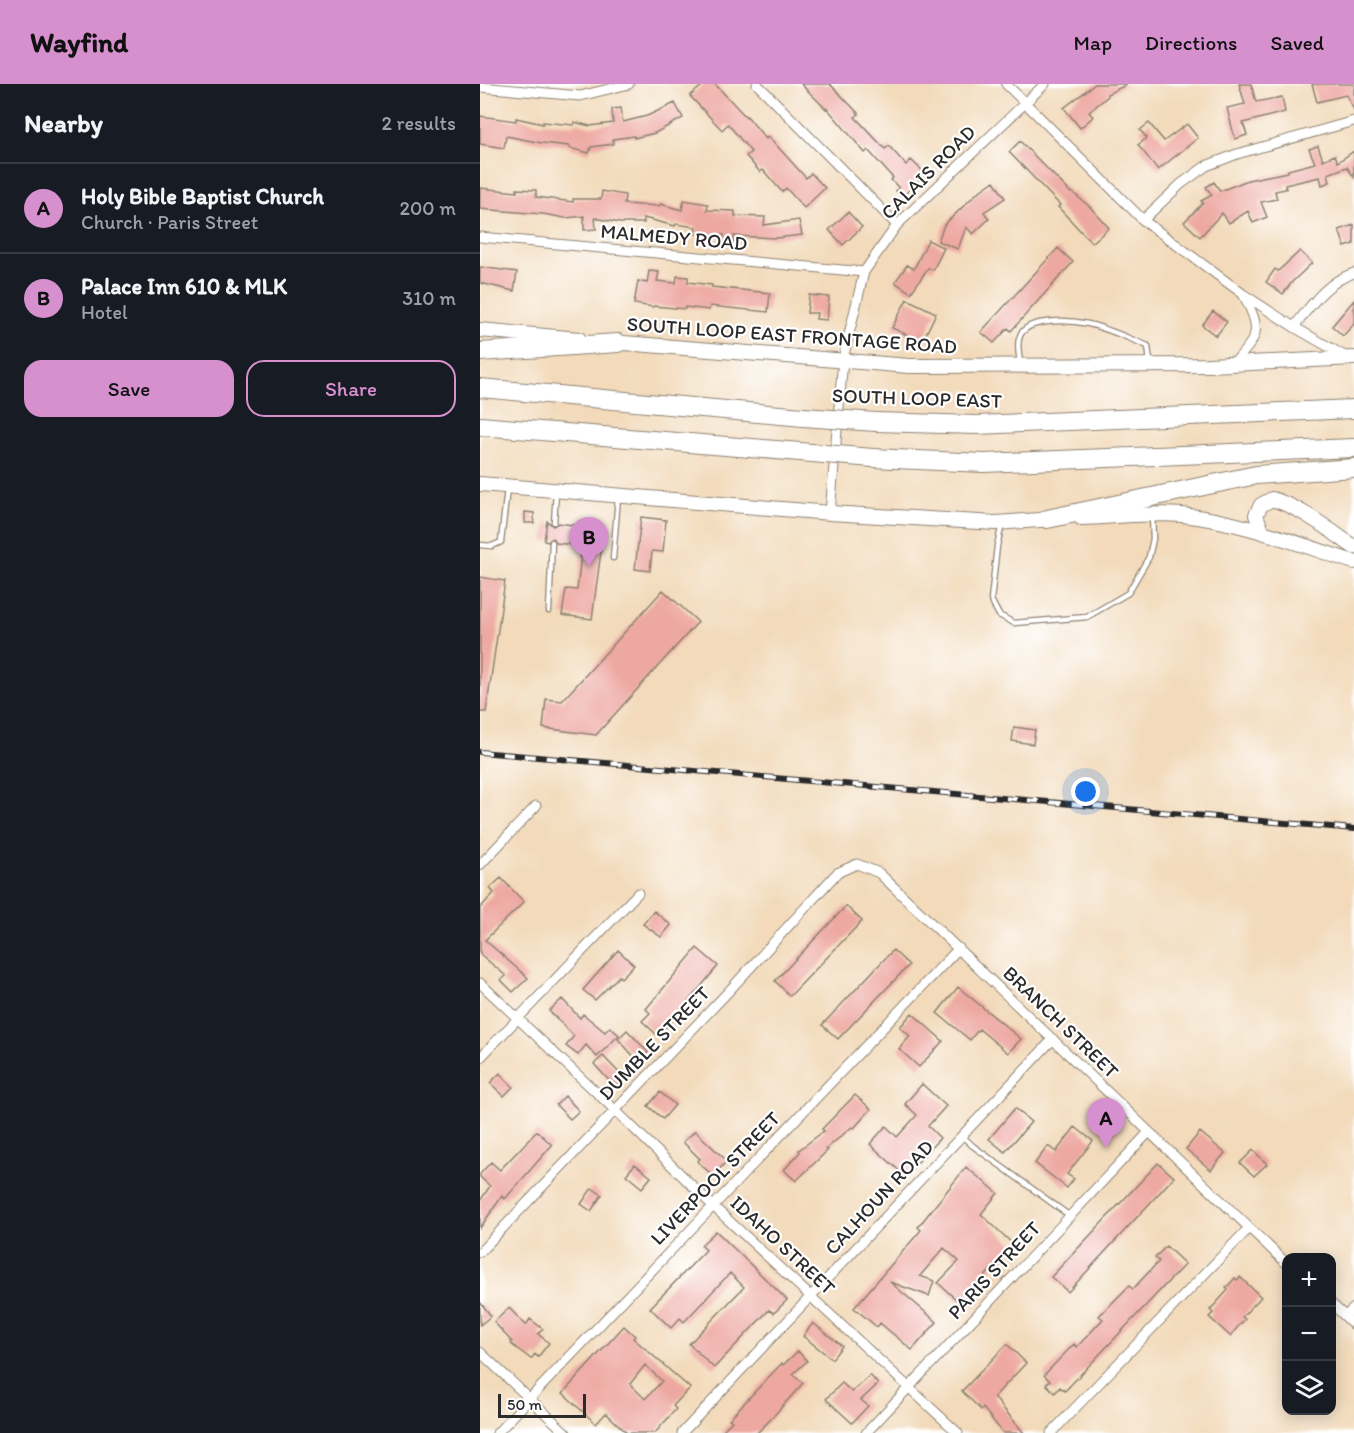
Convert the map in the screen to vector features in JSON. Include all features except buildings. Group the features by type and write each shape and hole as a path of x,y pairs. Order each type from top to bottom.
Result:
{"highway":[{"path":"480,352 618,343"},
{"name":"SOUTH LOOP EAST","path":"480,387 803,417 976,425 1354,409"},
{"path":"480,426 873,458 984,463 1354,448"},
{"path":"1047,519 1256,475 1354,468"}],"main road":[{"name":"SOUTH LOOP EAST FRONTAGE ROAD","path":"480,330 909,366 1150,365 1351,358"},
{"path":"480,484 830,513 1003,522 1179,514 1212,518 1262,531 1354,562"},
{"path":"1262,531 1256,515 1261,505 1272,499 1285,503 1321,524 1354,547"}],"street":[{"path":"480,87 580,96 629,84"},
{"path":"757,84 897,225"},
{"path":"1006,84 1143,220 1243,294 1294,327 1351,358"},
{"name":"CALAIS ROAD","path":"830,513 843,359 864,272 897,225 1045,84"},
{"path":"1143,220 1181,184 1206,166 1237,154 1354,121"},
{"name":"MALMEDY ROAD","path":"480,237 864,272"},
{"path":"1294,327 1317,297 1345,276 1354,273"},
{"path":"1234,363 1255,336 1255,318 1243,294"},
{"path":"480,866 536,806"},
{"name":"BRANCH STREET","path":"857,864 879,873 1282,1258"},
{"name":"DUMBLE STREET","path":"480,1252 837,873 857,864"},
{"path":"480,1058 638,893"},
{"name":"LIVERPOOL STREET","path":"497,1433 959,948"},
{"name":"IDAHO STREET","path":"480,983 713,1206 958,1433"},
{"name":"CALHOUN ROAD","path":"682,1433 1053,1039"},
{"name":"PARIS STREET","path":"866,1433 1149,1132"},
{"path":"1051,1433 1249,1228"},
{"path":"1335,1307 1354,1324"},
{"path":"1345,1316 1354,1308"},
{"path":"480,1352 566,1433"}],"lane":[{"path":"1020,365 1018,341 1022,332 1031,325 1072,320 1098,326 1148,346 1150,365"},
{"path":"480,545 492,546 501,542 507,486"},
{"path":"554,522 556,490"},
{"path":"613,558 618,496"},
{"path":"1003,522 997,546 991,600 999,615 1014,622 1087,617 1128,593 1149,557 1153,539 1152,515"},
{"path":"549,611 552,542"},
{"path":"962,1136 1070,1216"}],"railway":[{"path":"480,752 1354,829"}],"place":[{"name":"Palace Inn 610 & MLK","path":"589,567"},
{"name":"Holy Bible Baptist Church","path":"1106,1148"}]}
